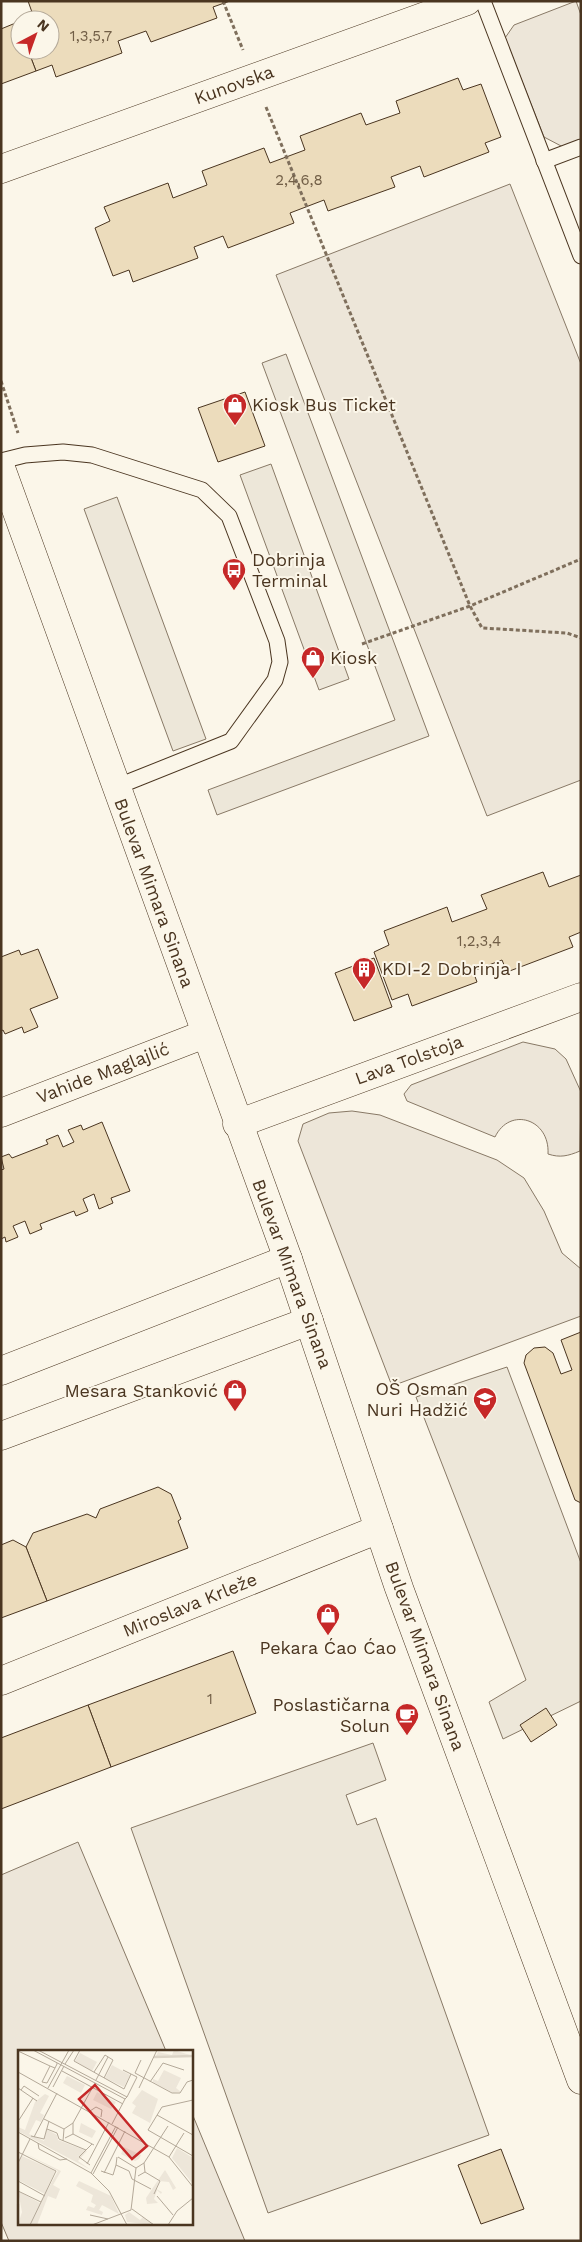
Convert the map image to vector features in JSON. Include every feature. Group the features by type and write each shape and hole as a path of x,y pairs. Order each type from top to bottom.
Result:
{"street":[{"name":"Kunovska","path":"1,169 467,1"},
{"name":"Bulevar Mimara Sinana","path":"1,468 237,1124 288,1259 379,1529 581,2080"},
{"name":"Lava Tolstoja","path":"237,1124 581,997"},
{"name":"Vahide Maglajlić","path":"1,1113 205,1034"},
{"path":"1,1370 288,1259"},
{"path":"1,1436 309,1321"},
{"name":"Miroslava Krleže","path":"1,1681 379,1529"}],"lane":[{"path":"482,1 581,256"},
{"path":"544,161 581,148"},
{"path":"1,461 25,455 63,452 92,455 202,490 229,516 277,641 280,662 275,680 231,741 116,787"}],"path":[{"path":"223,1 470,606 482,628 567,634 581,638"},
{"path":"1,381 25,455"},
{"path":"362,644 470,606 581,559"}],"shaded area":[{"path":"576,1 581,15 581,140 563,147 544,137 505,38 514,25"},
{"path":"510,184 581,364 581,780 487,816 276,275"},
{"path":"286,354 429,736 217,815 208,790 395,720 262,363"},
{"path":"271,464 349,679 319,690 240,475"},
{"path":"117,497 206,739 173,751 84,509"},
{"path":"523,1042 555,1049 566,1059 581,1092 580,1151 564,1156 548,1154 547,1142 543,1132 536,1125 528,1121 510,1122 502,1127 495,1137 407,1101 404,1094 411,1085"},
{"path":"352,1111 380,1115 497,1160 524,1178 544,1211 562,1253 581,1269 581,1316 392,1386 298,1141 303,1124 329,1113"},
{"path":"507,1367 581,1563 581,1701 503,1739 489,1702 526,1680 416,1397"},
{"path":"373,1743 386,1780 346,1795 357,1825 376,1818 489,2135 268,2213 131,1828"},
{"path":"78,1842 166,2050 18,2050 18,2224 192,2224 192,2113 245,2241 9,2241 1,2222 1,1875"}],"building":[{"path":"28,1 230,1 213,7 217,18 151,42 146,31 118,41 122,53 56,77 52,65 36,71 32,60 60,60 60,10 31,10"},
{"path":"10,25 10,60 32,60 36,71 1,84 1,29"},
{"path":"458,78 463,90 481,84 501,137 485,143 489,152 424,177 420,166 391,177 395,187 328,211 324,200 290,213 294,223 228,248 223,236 194,247 198,258 133,282 129,270 113,276 95,228 110,221 104,207 168,183 173,198 207,185 202,171 264,148 270,163 305,150 300,136 361,113 366,125 400,113 396,101"},
{"path":"245,392 265,446 218,462 198,408"},
{"path":"543,872 549,887 581,875 581,932 569,937 573,947 507,972 502,960 473,971 477,982 412,1006 408,994 392,1000 374,952 389,945 384,931 447,907 452,922 487,909 481,895"},
{"path":"38,949 58,998 30,1009 38,1027 24,1033 22,1027 5,1034 3,1030 1,1031 1,957 19,950 21,955"},
{"name":"KDI-2 Dobrinja I","path":"374,958 392,1007 354,1021 335,973"},
{"path":"102,1122 130,1191 111,1198 113,1203 99,1209 94,1194 83,1199 88,1211 76,1216 74,1211 40,1224 42,1229 30,1234 25,1221 13,1226 18,1237 6,1242 5,1237 1,1239 1,1170 4,1169 1,1157 9,1154 12,1158 48,1144 46,1140 58,1135 63,1147 74,1142 68,1130 81,1125 83,1130"},
{"path":"581,1332 581,1503 575,1500 524,1363 526,1355 534,1348 545,1347 553,1353 561,1374 572,1370 561,1340"},
{"path":"158,1487 171,1494 181,1519 178,1521 188,1548 47,1601 26,1547 33,1533 87,1514 96,1518 100,1509"},
{"path":"13,1540 26,1547 47,1601 1,1618 1,1545"},
{"path":"233,1651 256,1713 111,1767 88,1705"},
{"path":"88,1705 111,1767 1,1809 1,1738"},
{"path":"546,1708 557,1725 531,1742 520,1725"},
{"path":"501,2149 524,2209 481,2224 458,2165"}],"place":[{"name":"Kiosk Bus Ticket","path":"235,426"},
{"name":"Dobrinja Terminal","path":"234,591"},
{"name":"Kiosk","path":"313,679"},
{"name":"KDI-2 Dobrinja I","path":"364,990"},
{"name":"Mesara Stanković","path":"235,1412"},
{"name":"OŠ Osman Nuri Hadžić","path":"485,1420"},
{"name":"Pekara Ćao Ćao","path":"328,1636"},
{"name":"Poslastičarna Solun","path":"407,1736"}]}
